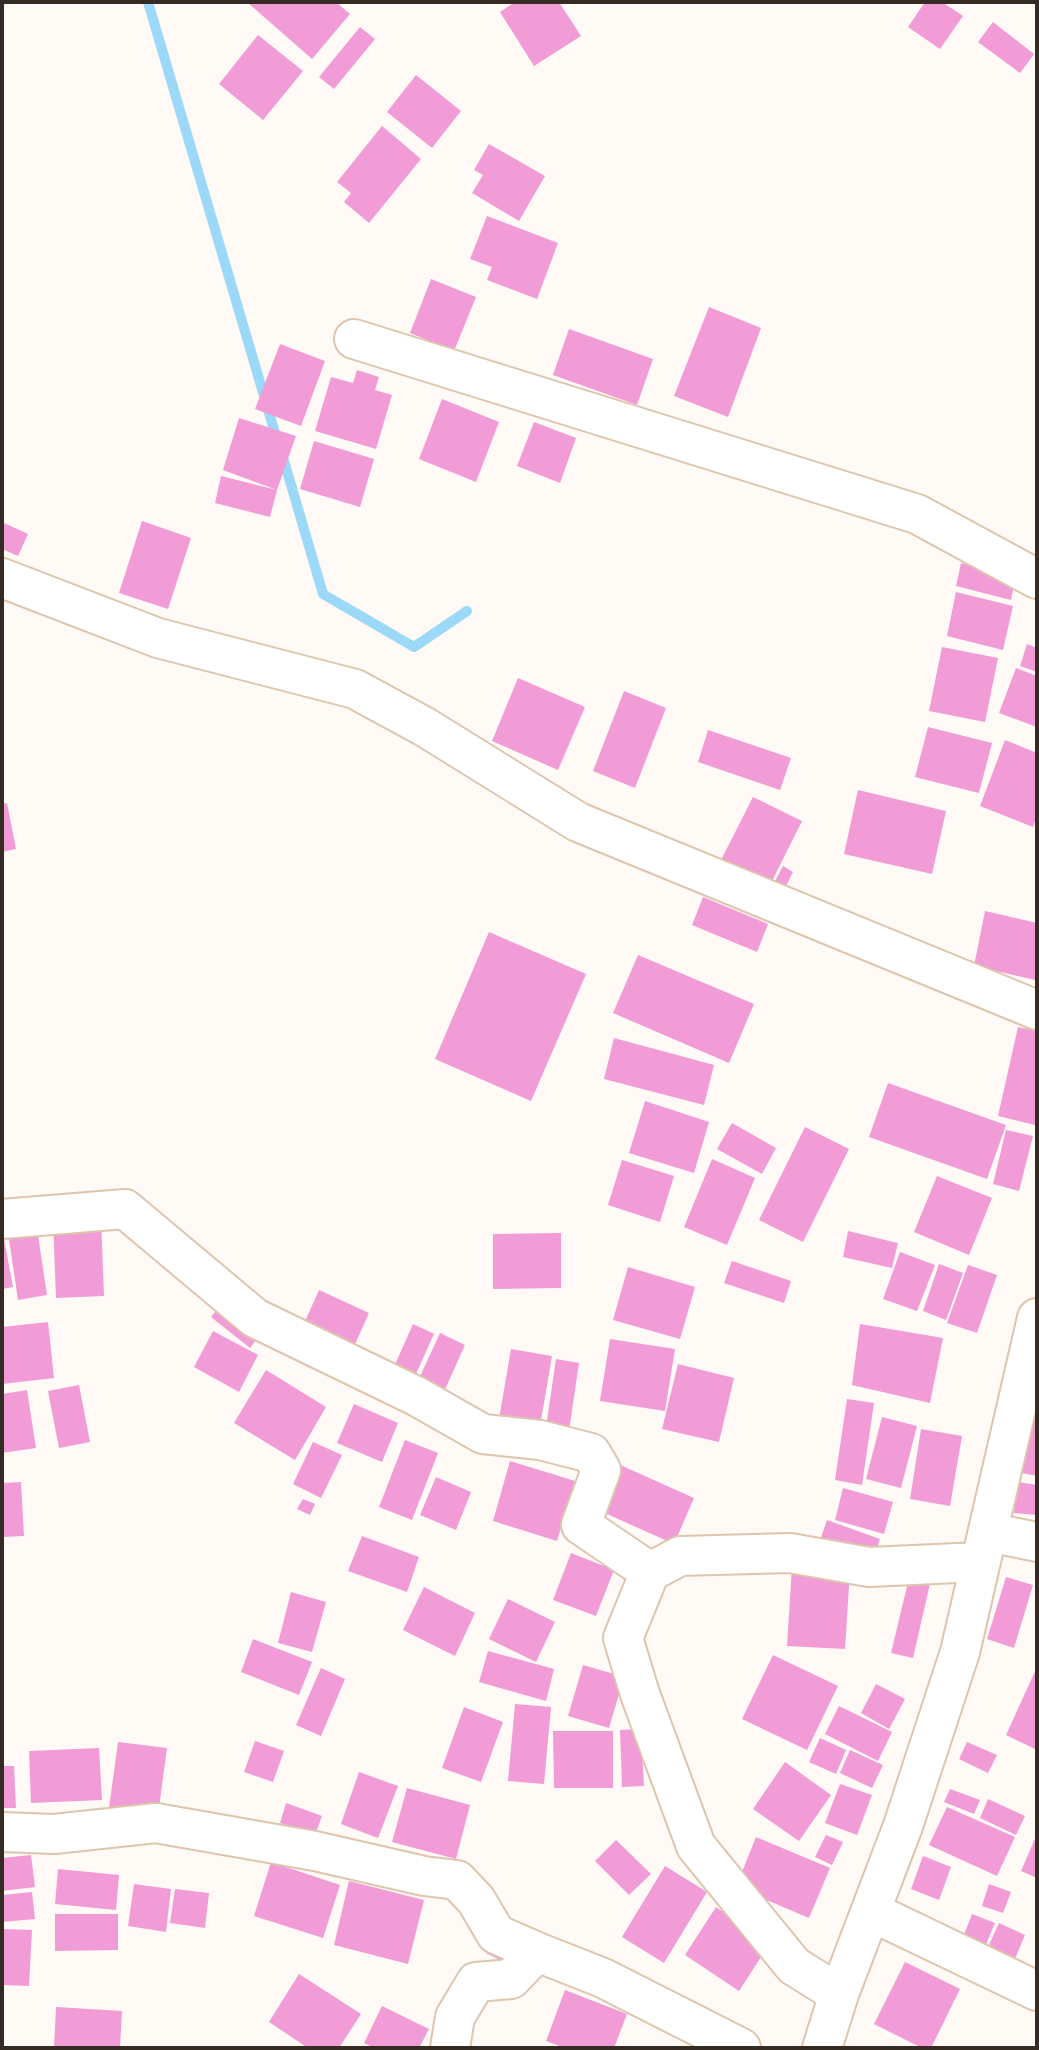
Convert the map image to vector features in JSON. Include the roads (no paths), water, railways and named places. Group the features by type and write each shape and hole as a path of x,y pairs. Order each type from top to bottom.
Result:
{"street":[{"path":"354,339 917,513 1037,579"},
{"path":"2,578 158,638 355,690 425,727 578,822 1037,1010"},
{"path":"2,1219 125,1209 255,1318 416,1396 483,1434 540,1440 591,1453 601,1470 581,1525 650,1572"},
{"path":"822,2048 839,1994 872,1912 960,1652 1037,1318"},
{"path":"839,1994 794,1966 696,1846 623,1638 650,1572 680,1556 790,1553 869,1567 984,1547 1037,1542"},
{"path":"2,1832 54,1834 156,1823 315,1851 424,1876 457,1880 476,1900 496,1934 603,1979 741,2048"},
{"path":"872,1912 1037,1992"},
{"path":"450,2048 455,2017 476,1982 511,1979 537,1952"}],"waterway":[{"path":"148,2 277,440"},
{"path":"282,454 323,594 414,647 467,611"}]}
